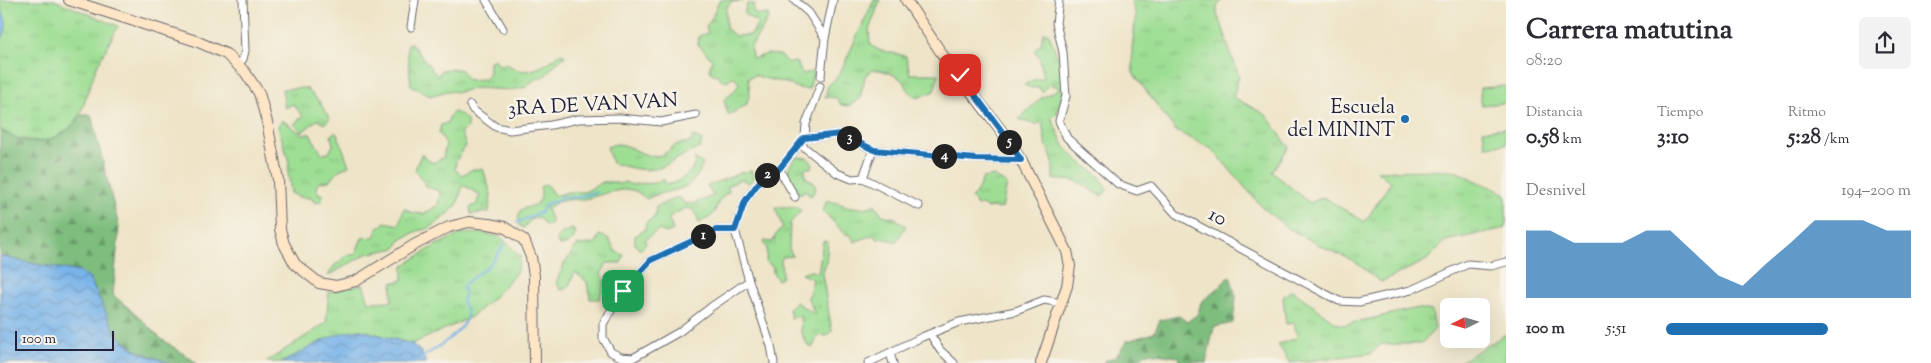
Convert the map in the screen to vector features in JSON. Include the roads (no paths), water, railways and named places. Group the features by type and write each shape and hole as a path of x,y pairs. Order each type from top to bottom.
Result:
{"main road":[{"path":"69,0 196,41 226,54 245,72 259,93 262,103 278,180 280,229 288,254 295,264 319,283 336,286 356,282 414,245 449,228 469,222 504,227 524,240 531,257 534,276 535,363"},
{"path":"906,0 944,57 1001,130 1021,160 1067,251 1070,266 1067,286 1041,363"}],"street":[{"path":"238,66 243,59 245,51 243,0"},
{"path":"411,27 415,0"},
{"path":"486,0 503,30"},
{"path":"794,0 809,13 825,38"},
{"path":"821,76 825,38 833,0"},
{"name":"10","path":"1059,0 1056,22 1063,52 1066,96 1059,121 1067,138 1118,184 1138,190 1151,186 1176,214 1339,301 1359,302 1411,290 1468,264 1491,266 1506,262"},
{"path":"774,363 771,346 749,281 735,230 745,201 763,177 779,169 802,141 820,86"},
{"name":"3RA DE VAN VAN","path":"470,105 473,110 496,127 510,130 551,125 578,119 620,118 660,122 696,115"},
{"path":"802,141 841,134 874,150 976,159 1021,160"},
{"path":"802,141 837,173 852,179 863,178 919,206"},
{"path":"863,178 874,150"},
{"path":"779,169 795,197"},
{"path":"735,230 716,230 651,260 623,291 603,324 604,338 611,352 621,357 633,358 679,332 749,281"},
{"path":"868,363 959,322 1016,311 1044,300 1062,302"},
{"path":"930,334 940,350 954,363"},
{"path":"890,353 893,363"}],"water":[{"path":"0,10 5,17 6,26 0,41"},
{"path":"0,256 80,272 89,277 116,334 135,350 169,363 0,363"},
{"path":"361,330 412,344 421,352 426,363 281,363 329,338 350,331"}],"waterway":[{"path":"517,223 541,212 546,204 559,200 561,197 579,197 596,192"},
{"path":"423,357 451,337 463,325 467,312 462,301 465,293 462,287 488,266 505,243"}],"place":[{"name":"Escuela del MININT","path":"1405,119"}]}
